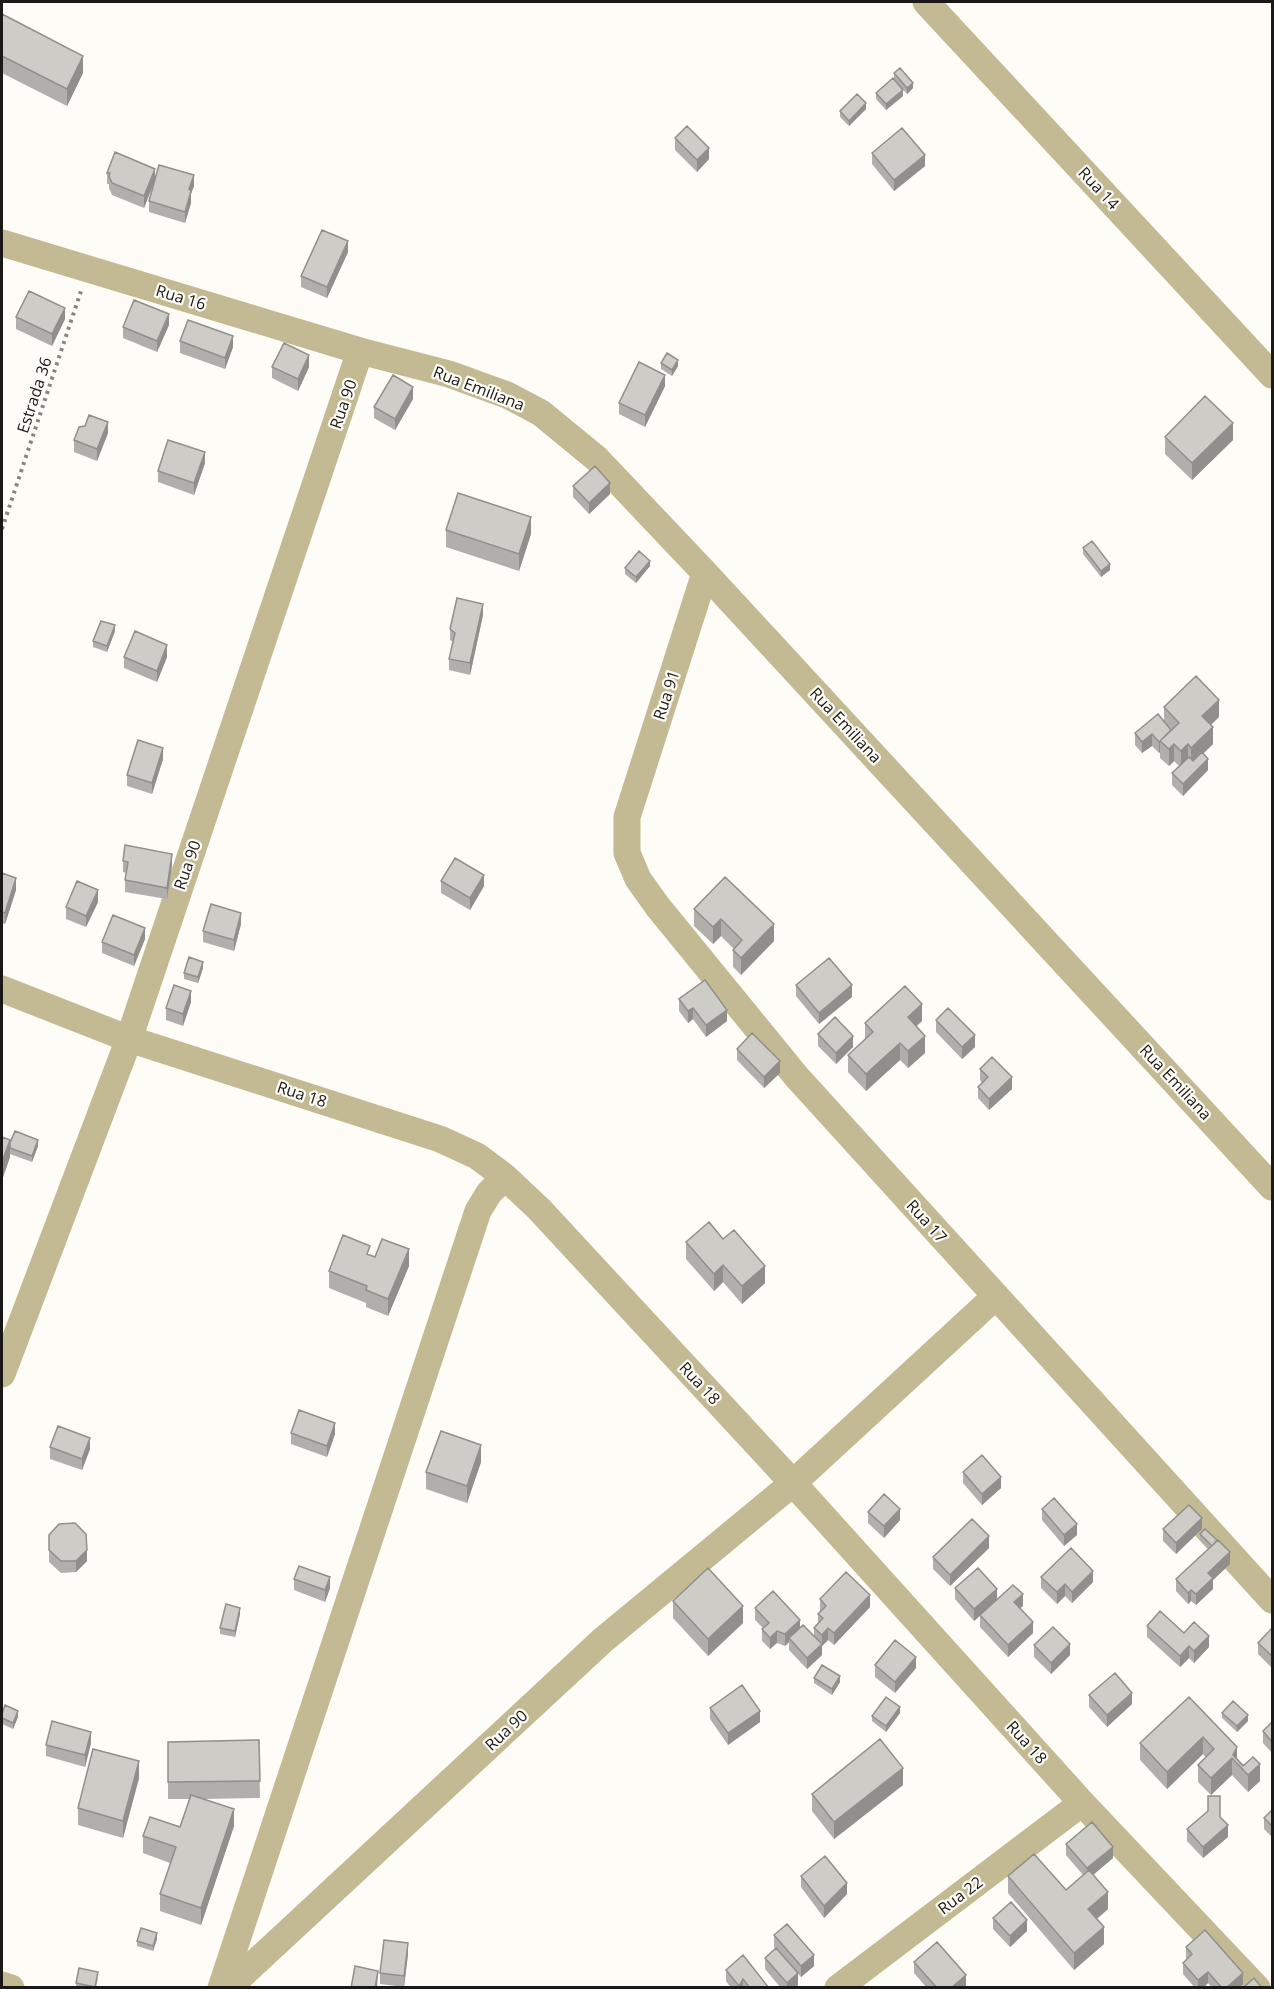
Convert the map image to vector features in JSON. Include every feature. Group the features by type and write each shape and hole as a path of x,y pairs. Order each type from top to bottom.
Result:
{"street":[{"name":"Rua 14","path":"926,2 1272,375"},
{"name":"Rua 16","path":"2,243 360,351"},
{"name":"Rua Emiliana","path":"360,351 449,374 507,395 541,414 597,459 1272,1187"},
{"name":"Rua 90","path":"2,1374 129,1039 360,351"},
{"name":"Rua 91","path":"627,817 705,573"},
{"name":"Rua 17","path":"627,817 627,853 638,879 658,907 796,1076 1272,1600"},
{"name":"Rua 18","path":"2,989 129,1039 440,1138 477,1156 505,1178 538,1209 793,1483 1082,1803 1257,1988"},
{"path":"221,1988 478,1211 489,1192 505,1178"},
{"name":"Rua 90","path":"228,1988 603,1640 793,1483 996,1296"},
{"name":"Rua 22","path":"838,1988 1082,1803"},
{"path":"2,1985 11,1988"}],"path":[{"name":"Estrada 36","path":"2,529 89,268"}],"building":[{"path":"2,14 83,56 67,89 2,56"},
{"path":"900,68 913,83 907,88 894,73"},
{"path":"893,78 903,90 886,104 876,93"},
{"path":"857,94 866,103 849,121 840,111"},
{"path":"687,126 709,148 697,160 675,138"},
{"path":"902,128 925,155 894,180 872,153"},
{"path":"115,152 155,169 144,196 112,183 110,173 107,173"},
{"path":"159,165 194,175 185,212 149,201"},
{"path":"322,230 348,241 327,287 301,276"},
{"path":"29,291 65,308 52,334 16,317"},
{"path":"134,300 169,314 157,341 123,327"},
{"path":"188,320 233,336 225,358 180,341"},
{"path":"284,343 309,355 298,379 272,367"},
{"path":"667,353 678,360 672,370 661,363"},
{"path":"639,362 665,375 645,415 619,403"},
{"path":"393,375 413,387 395,419 374,407"},
{"path":"1205,396 1233,423 1192,463 1165,437"},
{"path":"89,415 108,422 97,449 74,440 79,427 85,426"},
{"path":"168,440 205,452 194,483 158,471"},
{"path":"595,466 610,483 589,503 573,486"},
{"path":"458,493 531,517 519,554 446,530"},
{"path":"1092,541 1110,564 1101,571 1083,548"},
{"path":"639,551 650,561 636,577 625,568"},
{"path":"457,598 483,604 470,663 449,659 455,633 450,629"},
{"path":"101,621 115,625 107,646 93,641"},
{"path":"135,631 167,645 157,671 124,657"},
{"path":"1196,676 1219,700 1202,716 1213,727 1191,748 1188,744 1181,751 1174,744 1169,749 1160,741 1179,723 1164,707"},
{"path":"1158,714 1171,730 1159,742 1152,734 1142,742 1135,733"},
{"path":"138,740 163,748 152,783 127,775"},
{"path":"1202,752 1208,759 1183,784 1172,773 1189,757 1193,761"},
{"path":"125,845 172,854 167,888 125,880 128,862 123,861"},
{"path":"455,858 484,875 470,898 441,881"},
{"path":"2,873 16,878 5,913 2,912"},
{"path":"725,877 774,924 741,958 733,950 742,940 721,919 713,927 694,909"},
{"path":"77,881 98,890 86,916 66,907"},
{"path":"211,904 241,913 234,940 203,931"},
{"path":"113,915 145,928 134,955 102,942"},
{"path":"189,957 203,962 198,977 184,973"},
{"path":"829,958 852,985 819,1013 796,985"},
{"path":"705,980 727,1010 706,1025 693,1008 688,1011 679,999"},
{"path":"174,985 191,991 183,1014 166,1008"},
{"path":"905,986 922,1004 908,1017 925,1036 908,1051 900,1043 866,1074 848,1055 873,1032 865,1023"},
{"path":"948,1008 975,1035 962,1047 936,1020"},
{"path":"835,1017 853,1036 836,1053 818,1034"},
{"path":"752,1033 780,1061 764,1077 737,1049"},
{"path":"992,1057 1012,1077 989,1099 978,1087 988,1077 980,1069"},
{"path":"15,1131 38,1140 32,1156 10,1148"},
{"path":"2,1137 10,1140 2,1162"},
{"path":"709,1222 723,1239 734,1230 765,1266 742,1286 723,1265 714,1274 686,1242"},
{"path":"343,1235 370,1246 367,1254 375,1257 382,1239 409,1249 388,1299 366,1290 367,1286 329,1271"},
{"path":"299,1410 335,1423 327,1446 291,1433"},
{"path":"58,1426 90,1438 82,1459 50,1447"},
{"path":"441,1431 481,1445 467,1486 426,1472"},
{"path":"982,1455 1001,1477 982,1494 963,1472"},
{"path":"884,1494 900,1509 884,1526 868,1512"},
{"path":"1054,1498 1077,1524 1064,1535 1042,1509"},
{"path":"1189,1505 1202,1518 1176,1543 1163,1529"},
{"path":"972,1519 989,1536 950,1575 933,1557"},
{"path":"75,1523 86,1534 87,1550 76,1561 61,1561 49,1550 49,1535 59,1524"},
{"path":"1205,1529 1217,1540 1212,1546 1200,1534"},
{"path":"1218,1540 1230,1552 1208,1573 1213,1578 1196,1594 1191,1590 1188,1593 1176,1579"},
{"path":"1071,1548 1093,1571 1072,1592 1065,1584 1057,1592 1041,1577"},
{"path":"299,1566 330,1577 325,1590 294,1579"},
{"path":"708,1568 743,1606 708,1639 673,1601"},
{"path":"978,1568 997,1589 974,1609 955,1588"},
{"path":"846,1572 870,1595 834,1633 828,1628 822,1635 814,1628 823,1618 818,1614 826,1606 820,1599"},
{"path":"1013,1585 1023,1594 1014,1602 1033,1622 1008,1645 980,1615"},
{"path":"773,1591 800,1620 785,1634 777,1631 770,1638 762,1629 769,1623 755,1608"},
{"path":"226,1604 240,1608 235,1631 220,1628"},
{"path":"1160,1611 1184,1633 1194,1622 1209,1636 1194,1651 1189,1646 1180,1656 1147,1626"},
{"path":"803,1625 822,1644 807,1658 789,1638"},
{"path":"1053,1627 1070,1644 1051,1663 1034,1645"},
{"path":"1272,1628 1272,1656 1258,1643"},
{"path":"895,1640 916,1657 895,1682 875,1665"},
{"path":"822,1665 840,1676 832,1689 814,1678"},
{"path":"1115,1673 1132,1693 1107,1715 1089,1695"},
{"path":"742,1685 760,1711 728,1733 710,1708"},
{"path":"886,1697 900,1707 886,1726 872,1716"},
{"path":"1189,1697 1237,1747 1233,1755 1243,1766 1253,1757 1260,1764 1248,1775 1232,1758 1211,1778 1198,1765 1214,1749 1203,1737 1167,1772 1140,1743"},
{"path":"1233,1701 1248,1715 1237,1726 1222,1713"},
{"path":"5,1705 18,1711 13,1723 2,1718"},
{"path":"52,1721 91,1732 85,1755 46,1745"},
{"path":"1272,1722 1272,1742 1263,1731"},
{"path":"880,1739 903,1768 834,1822 812,1794"},
{"path":"259,1740 260,1781 168,1782 168,1742"},
{"path":"93,1749 139,1761 123,1821 78,1808"},
{"path":"191,1795 234,1809 201,1908 160,1894 176,1847 143,1836 150,1817 180,1827"},
{"path":"1208,1796 1220,1796 1220,1817 1228,1825 1203,1847 1187,1829 1208,1811"},
{"path":"1272,1810 1272,1826 1264,1818"},
{"path":"1092,1822 1113,1847 1087,1868 1066,1844"},
{"path":"1034,1854 1066,1890 1089,1870 1108,1892 1088,1909 1104,1927 1074,1953 1008,1876"},
{"path":"825,1856 847,1883 824,1906 801,1876"},
{"path":"1011,1902 1027,1920 1010,1936 993,1918"},
{"path":"787,1924 814,1955 801,1966 774,1935"},
{"path":"141,1928 157,1933 153,1946 137,1941"},
{"path":"1205,1930 1243,1973 1226,1988 1222,1988 1208,1972 1198,1980 1183,1963 1192,1954 1186,1947"},
{"path":"384,1940 408,1943 404,1976 380,1973"},
{"path":"937,1942 966,1975 951,1988 937,1988 914,1962"},
{"path":"776,1948 798,1973 787,1983 765,1958"},
{"path":"743,1955 769,1988 750,1988 743,1979 739,1986 726,1970"},
{"path":"355,1966 378,1971 375,1988 351,1988"},
{"path":"79,1968 98,1972 95,1987 76,1983"},
{"path":"1254,1978 1262,1988 1243,1988"}]}
